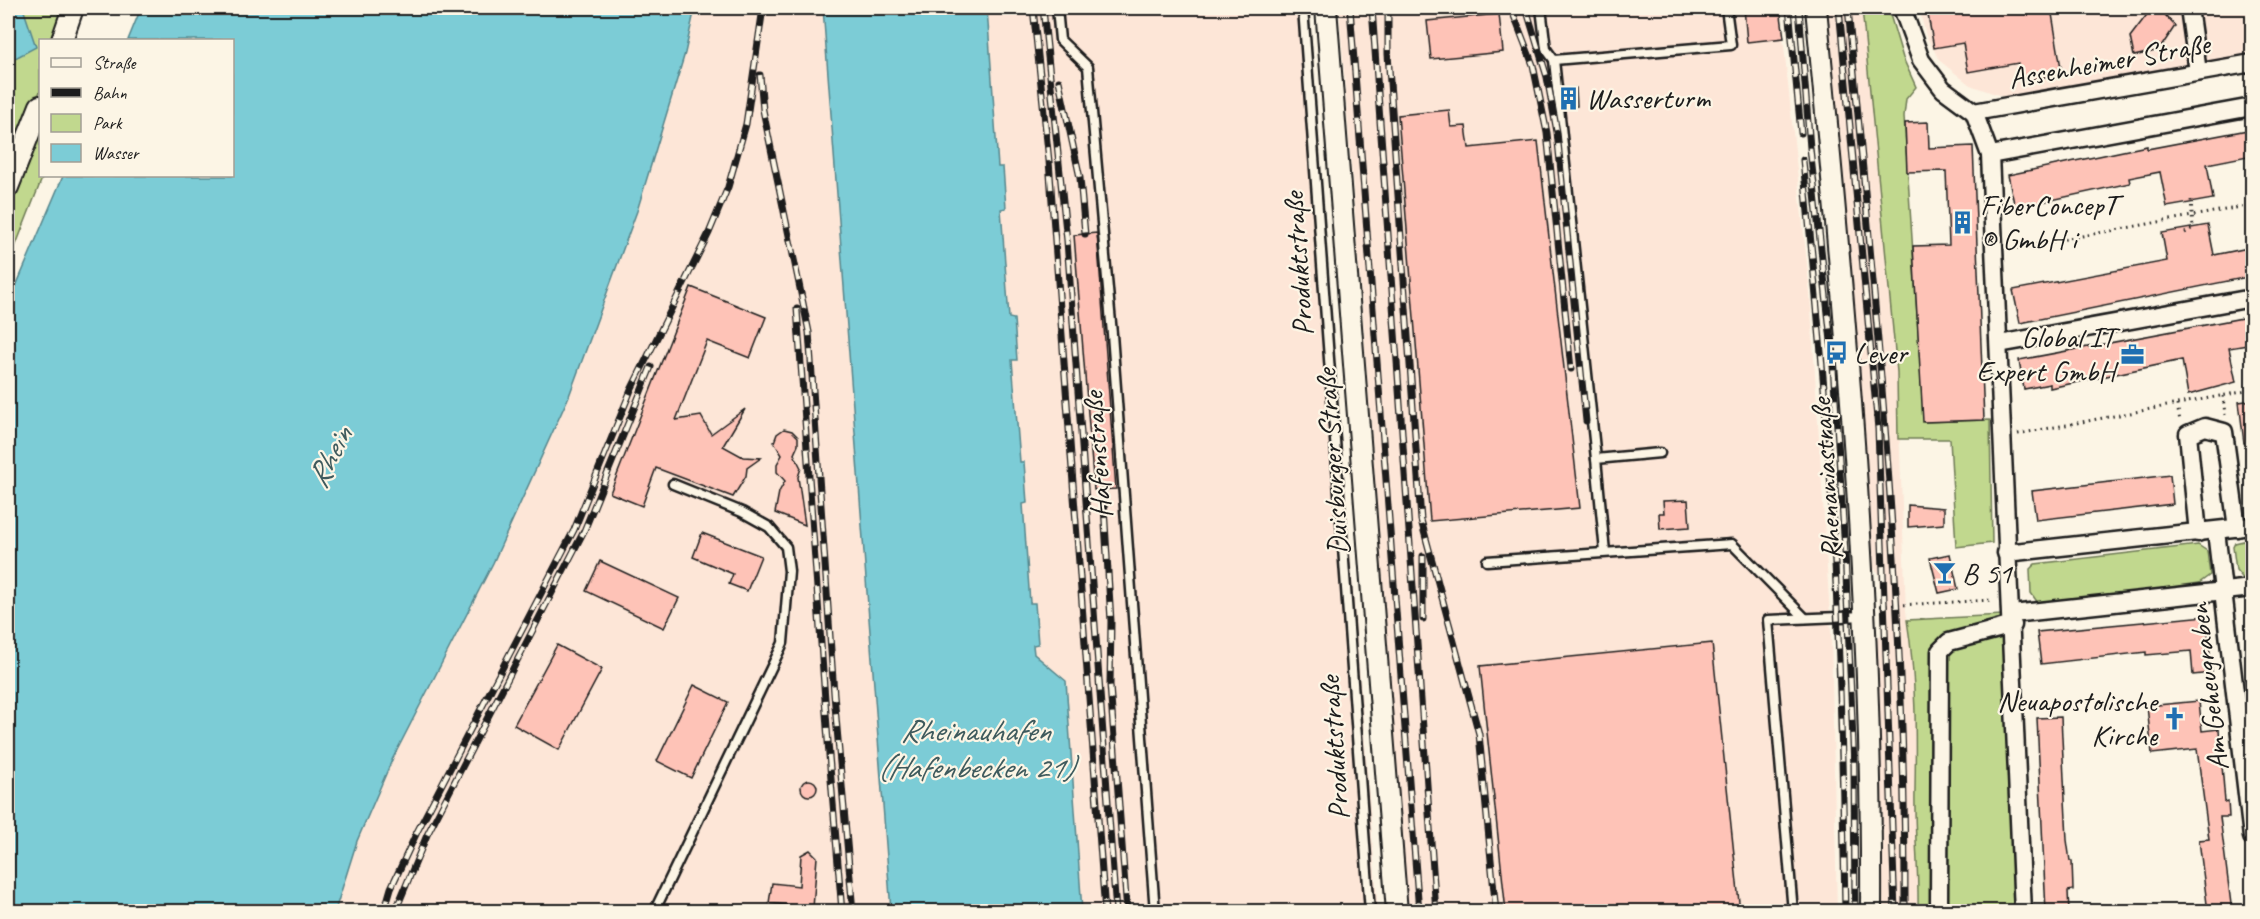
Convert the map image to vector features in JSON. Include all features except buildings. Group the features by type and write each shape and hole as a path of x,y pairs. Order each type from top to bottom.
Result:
{"street":[{"path":"62,39 73,8"},
{"name":"Duisburger Straße","path":"1326,8 1397,912"},
{"name":"Rhenaniastraße","path":"1816,8 1871,611 1871,912"},
{"path":"1902,8 1910,33 1930,75 1943,89 1974,112 1990,155 2006,553 2012,613 2023,912"},
{"path":"2189,8 2198,72"},
{"name":"Assenheimer Straße","path":"1974,112 2253,63"},
{"path":"1990,155 2253,107"},
{"path":"8,187 39,109"},
{"path":"1999,344 2253,298"},
{"path":"2006,553 2198,533 2245,527 2224,432 2205,427 2188,434 2198,533"},
{"name":"Am Geheugraben","path":"2216,531 2253,837"},
{"path":"1940,912 1940,651 1949,642 2012,613 2253,588"}],"lane":[{"name":"Hafenstraße","path":"1057,8 1060,40 1088,66 1112,334 1155,912"},
{"name":"Produktstraße","path":"1303,8 1370,912"},
{"path":"1540,8 1546,49 1554,60 1605,552"},
{"path":"1554,60 1731,45 1726,8"},
{"path":"1596,459 1660,453"},
{"path":"654,912 783,643 789,580 786,547 769,527 742,512 673,484"},
{"path":"1487,561 1732,544 1805,618"},
{"path":"1793,912 1768,620 1871,611"}],"path":[{"path":"2185,233 2193,228 2191,199"},
{"path":"1994,252 2253,205"},
{"path":"2029,433 2253,390"},
{"path":"2223,396 2225,409"},
{"path":"2176,405 2179,418"},
{"path":"1871,611 2012,613"}],"shaded area":[{"path":"695,8 823,8 891,911 335,912 357,841 392,760 493,563 569,396 637,211 685,53"},
{"path":"987,8 1308,8 1378,911 1082,911 1066,681 1034,654 1033,645 1037,644 1034,603 1030,603 1023,503 1027,502 1024,462 1020,462 1012,360 1017,359 1014,319 1009,319 1001,208 1005,208 1002,167 998,168"},
{"path":"1339,8 1780,8 1810,293 1831,632 1837,911 1408,911"},
{"path":"1826,8 1862,8 1897,372 1906,611 1911,644 1917,756 1915,792 1918,911 1882,911 1875,640 1882,634 1879,573 1873,568 1856,328"},
{"path":"1919,8 2252,8 2252,54 2007,98 1970,85 1940,61 1926,36"}],"green space":[{"path":"8,8 68,8 57,39 39,39 39,94 8,175"},
{"path":"1862,8 1888,8 1903,58 1916,87 1906,99 1904,116 1924,422 1990,420 1992,543 1956,547 1950,439 1898,439 1897,372"},
{"path":"39,127 39,177 43,177 8,265 8,208"},
{"path":"2252,539 2252,581 2246,582 2236,570 2233,547 2235,543"},
{"path":"2198,545 2207,551 2210,575 2199,583 2040,606 2031,593 2030,569 2035,564"},
{"path":"2003,615 2015,911 1918,911 1915,705 1907,620"}],"water":[{"path":"8,8 23,8 36,47 8,62"},
{"name":"Rhein","path":"141,8 695,8 685,53 637,211 569,396 493,563 392,760 357,841 335,911 8,911 8,305 63,177 234,177 234,39 128,39"},
{"name":"Rheinauhafen (Hafenbecken 21)","path":"823,8 987,8 998,167 1003,167 1006,208 1001,209 1009,318 1014,319 1017,360 1012,360 1020,462 1024,462 1027,503 1023,504 1030,603 1035,603 1038,644 1033,645 1034,654 1066,681 1082,911 891,911"}],"railway":[{"path":"384,912 391,888 417,832 574,530 631,390 709,233 728,187 746,124 763,8"},
{"path":"1033,8 1049,161 1105,912"},
{"path":"1043,8 1067,241 1116,912"},
{"path":"1350,8 1419,912"},
{"path":"1372,8 1436,912"},
{"path":"1388,8 1388,54 1421,520 1479,734 1496,912"},
{"path":"1511,8 1533,65 1547,133 1571,369"},
{"path":"1526,8 1547,77 1557,132 1586,421"},
{"path":"1789,8 1801,133"},
{"path":"1799,8 1810,148 1832,350 1845,550 1854,766 1855,912"},
{"path":"1839,8 1878,429 1895,912"},
{"path":"1848,8 1879,346 1895,572 1904,798 1905,912"},
{"path":"760,75 763,110 809,332 834,694 853,912"},
{"path":"1059,81 1080,178 1085,234"},
{"path":"1803,160 1823,378 1832,508 1841,710 1845,912"},
{"path":"797,309 842,912"},
{"path":"395,912 427,835 584,531 651,367"},
{"path":"1103,490 1111,621 1110,685 1127,912"},
{"path":"1423,556 1423,619"}],"place":[{"name":"Wasserturm","path":"1568,98"},
{"name":"FiberConcepT ® GmbH i","path":"1962,222"},
{"name":"Lever","path":"1836,353"},
{"name":"Global IT Expert GmbH","path":"2133,354"},
{"name":"B 51","path":"1944,573"},
{"name":"Neuapostolische Kirche","path":"2175,718"}]}
